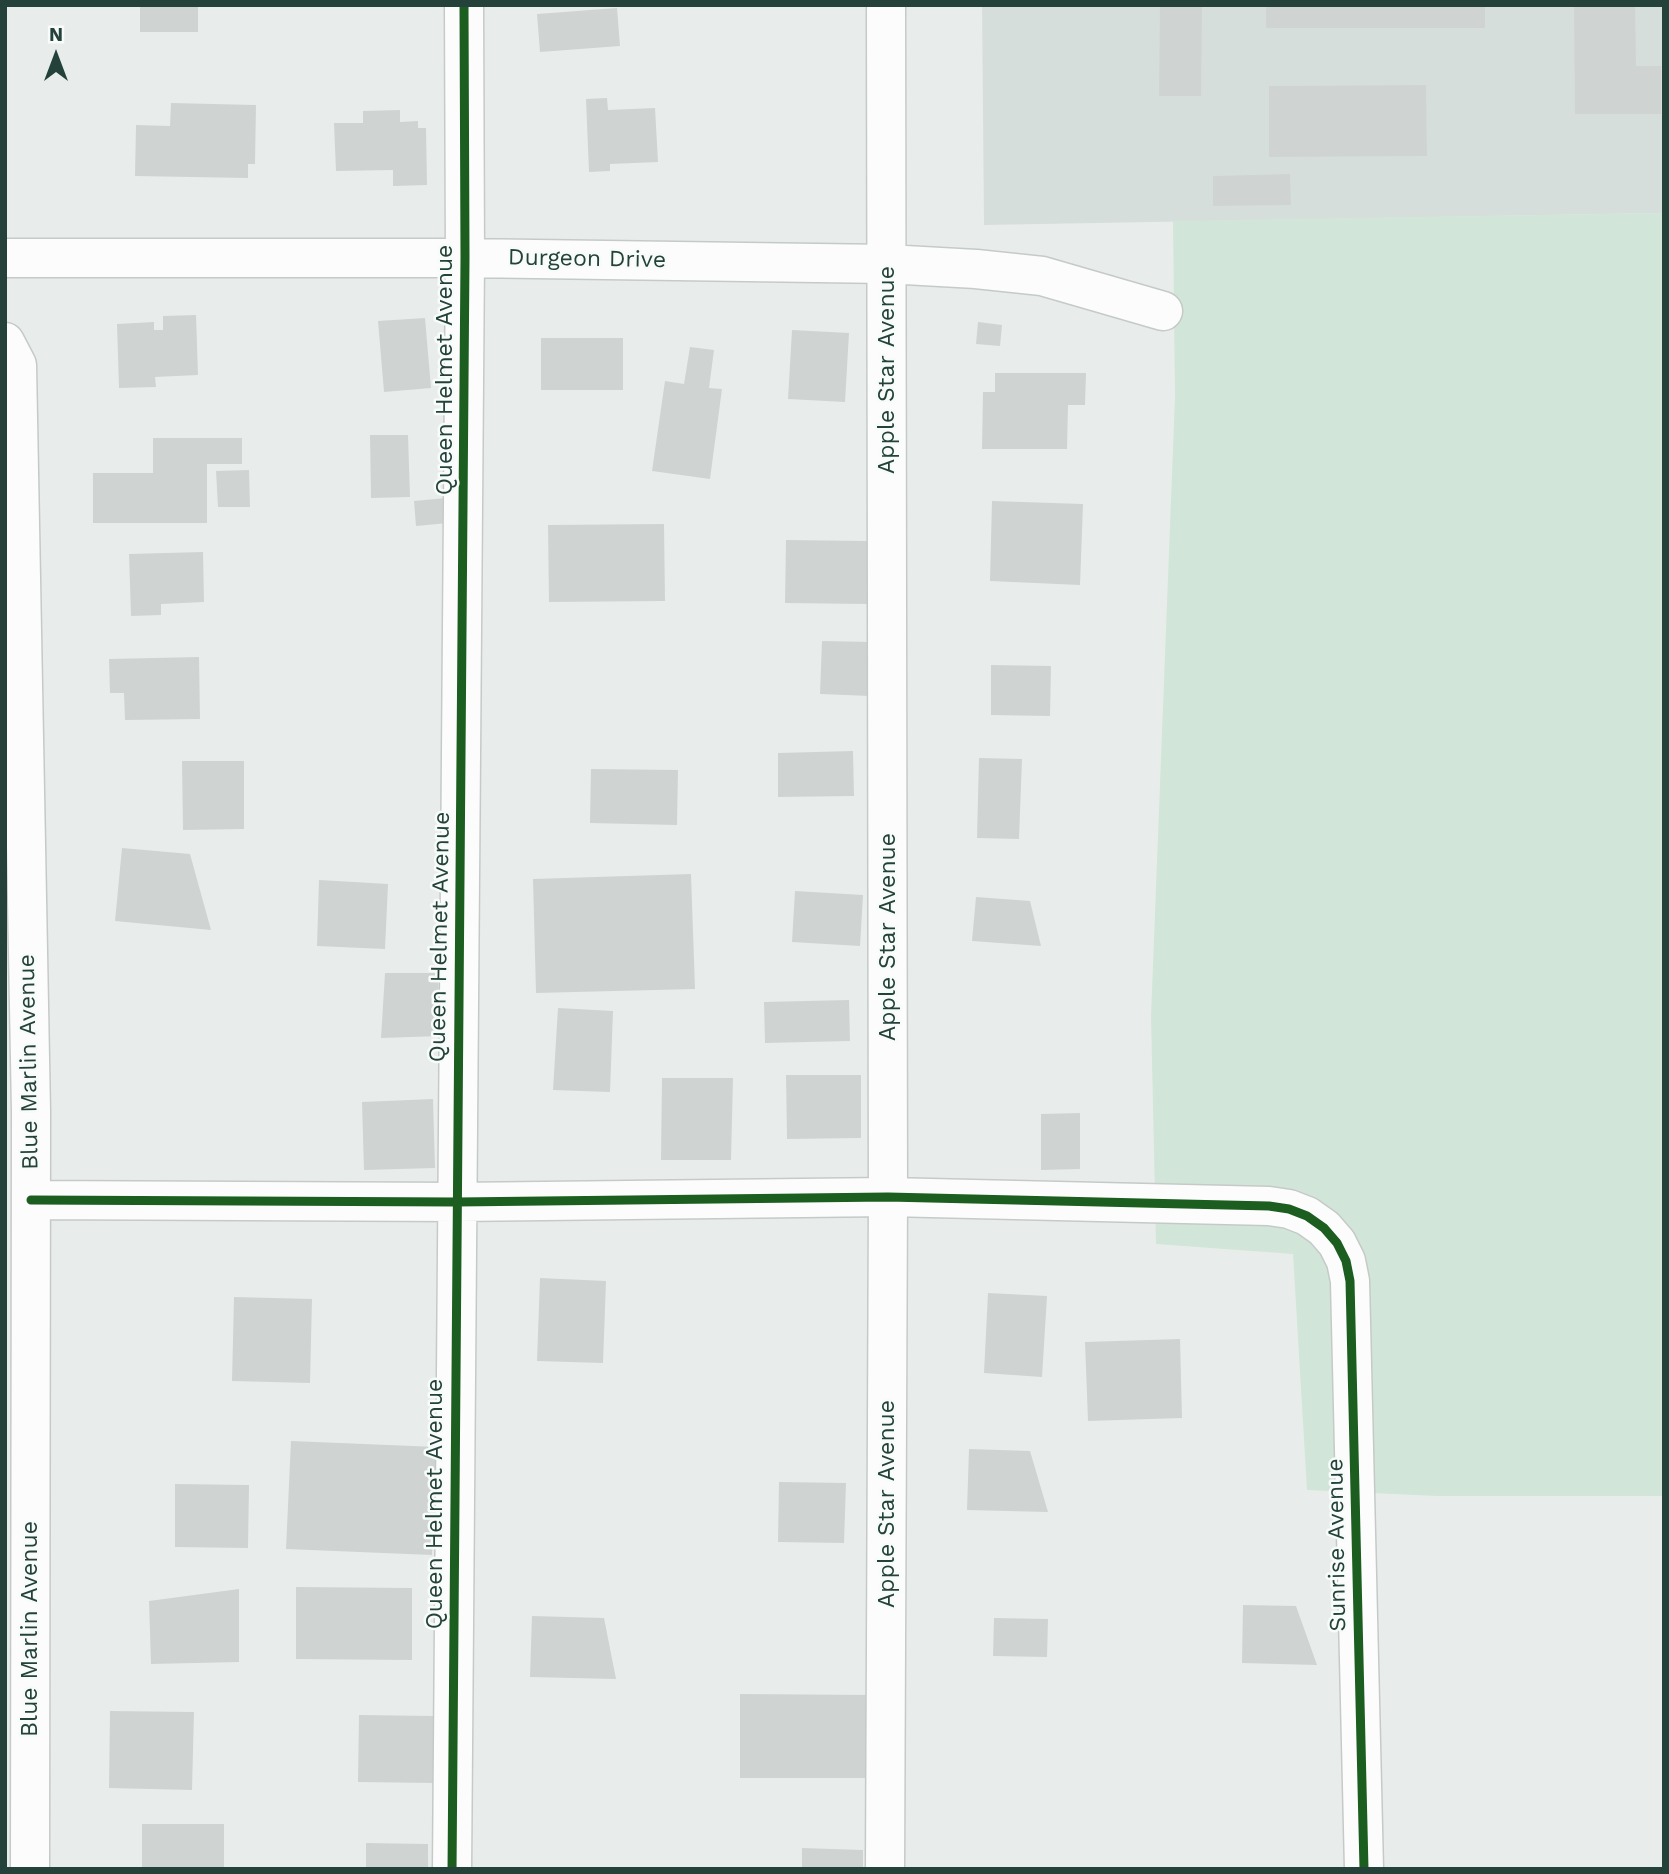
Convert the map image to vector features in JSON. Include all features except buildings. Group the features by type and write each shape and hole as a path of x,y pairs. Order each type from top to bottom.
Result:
{"street":[{"name":"Queen Helmet Avenue","path":"452,1869 465,258 464,5"},
{"name":"Apple Star Avenue","path":"885,1869 888,1198 886,5"},
{"name":"Durgeon Drive","path":"5,258 465,258 887,264 1042,276 1163,311"},
{"name":"Blue Marlin Avenue","path":"5,342 17,365 18,1111 31,1200 30,1869"},
{"path":"31,1200 457,1202 888,1198"},
{"name":"Sunrise Avenue","path":"888,1198 1269,1206 1289,1209 1307,1216 1324,1228 1342,1252 1350,1281 1364,1869"}],"shaded area":[{"path":"982,5 1664,5 1664,213 984,225"}],"green space":[{"path":"1664,213 1664,1496 1437,1496 1307,1490 1293,1254 1156,1244 1151,1016 1175,397 1173,221"}],"cycle path":[{"path":"452,1869 465,258 464,5"},
{"path":"31,1200 457,1202 888,1197 1269,1206 1289,1209 1307,1216 1324,1228 1337,1243 1346,1261 1350,1281 1364,1869"}]}
